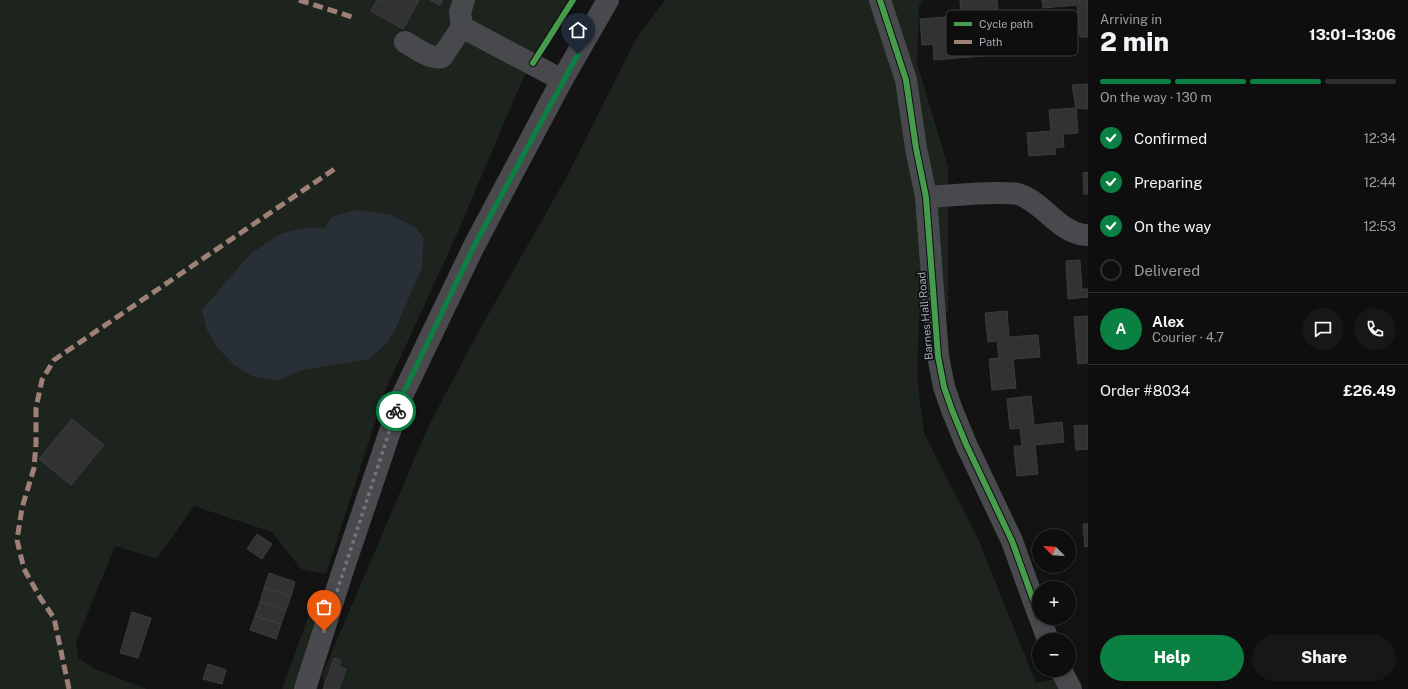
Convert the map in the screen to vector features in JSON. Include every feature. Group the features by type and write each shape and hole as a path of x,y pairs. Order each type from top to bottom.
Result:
{"main road":[{"path":"306,689 344,566 402,396 474,246 562,80 608,0"}],"street":[{"path":"405,42 433,57 442,57 462,27 460,12 464,0"},
{"name":"Barnes Hall Road","path":"880,0 906,80 916,148 926,197 938,356 944,387 966,444 1012,541 1032,597"},
{"path":"462,27 562,80"},
{"path":"926,197 984,192 1018,194 1037,203 1049,215 1071,231 1088,235"},
{"path":"1065,677 1071,689"}],"shaded area":[{"path":"0,0 568,0 539,48 521,83 457,234 385,391 326,574 301,569 272,532 194,506 157,559 115,546 76,642 78,658 95,669 147,689 0,689","holes":["333,216 424,239 422,268 397,326 388,342 370,359 304,370 277,381 308,228 324,228"]},
{"path":"665,0 924,0 919,6 917,63 948,167 948,312 935,312 919,316 917,378 924,433 979,541 1032,673 1032,677 1034,677 1036,683 1064,677 1071,689 325,689 322,675 428,427 481,327 566,178 636,39"},
{"path":"357,210 392,215 416,228 424,239 422,268 397,326 388,342 370,359 304,370 277,381 252,376 234,365 217,347 207,330 202,310 250,254 282,233 308,228 324,228 333,216"},
{"path":"317,593 322,595 295,689 282,689"}],"building":[{"path":"377,0 419,0 403,29 371,11"},
{"path":"430,0 443,0 440,5"},
{"path":"960,0 997,0 998,10 961,10"},
{"path":"1042,0 1088,0 1088,37 1080,37 1077,5 1043,8"},
{"path":"946,17 946,56 982,56 934,60 933,44 922,45 920,19"},
{"path":"1088,84 1088,109 1076,108 1072,85"},
{"path":"1076,108 1078,133 1063,134 1064,147 1055,148 1056,154 1029,156 1027,133 1051,131 1049,110"},
{"path":"1088,172 1088,194 1084,194 1083,173"},
{"path":"1080,260 1082,289 1088,289 1088,297 1068,299 1066,261"},
{"path":"1007,311 1009,337 1038,335 1040,357 1013,359 1016,388 992,390 989,359 999,358 997,341 988,342 985,313"},
{"path":"1088,316 1088,363 1078,364 1074,317"},
{"path":"1031,396 1034,425 1062,422 1064,442 1035,445 1038,474 1017,476 1014,446 1022,446 1020,428 1010,429 1007,399"},
{"path":"72,419 104,445 71,485 39,459"},
{"path":"1088,425 1088,449 1076,450 1074,426"},
{"path":"1083,524 1088,524 1088,546 1085,547"},
{"path":"257,534 272,544 262,559 247,549"},
{"path":"269,573 295,582 291,596 264,588"},
{"path":"264,588 291,596 286,610 260,602"},
{"path":"260,602 286,610 281,624 255,616"},
{"path":"132,612 151,618 138,658 120,653"},
{"path":"255,616 281,624 276,639 250,630"},
{"path":"334,658 341,660 339,667 346,669 339,689 323,689"},
{"path":"208,664 226,670 222,684 203,679"}],"marked path":[{"path":"299,0 352,17"},
{"path":"69,689 54,618 24,569 17,540 22,508 34,468 36,408 42,380 54,360 336,168"}],"cycle path":[{"path":"533,63 573,0"},
{"path":"880,0 906,80 916,148 926,197 938,356 944,387 966,444 1012,541 1032,597"}],"way so far":[{"path":"324,631 396,411"}],"route":[{"path":"396,411 474,246 562,80 578,54"}]}
